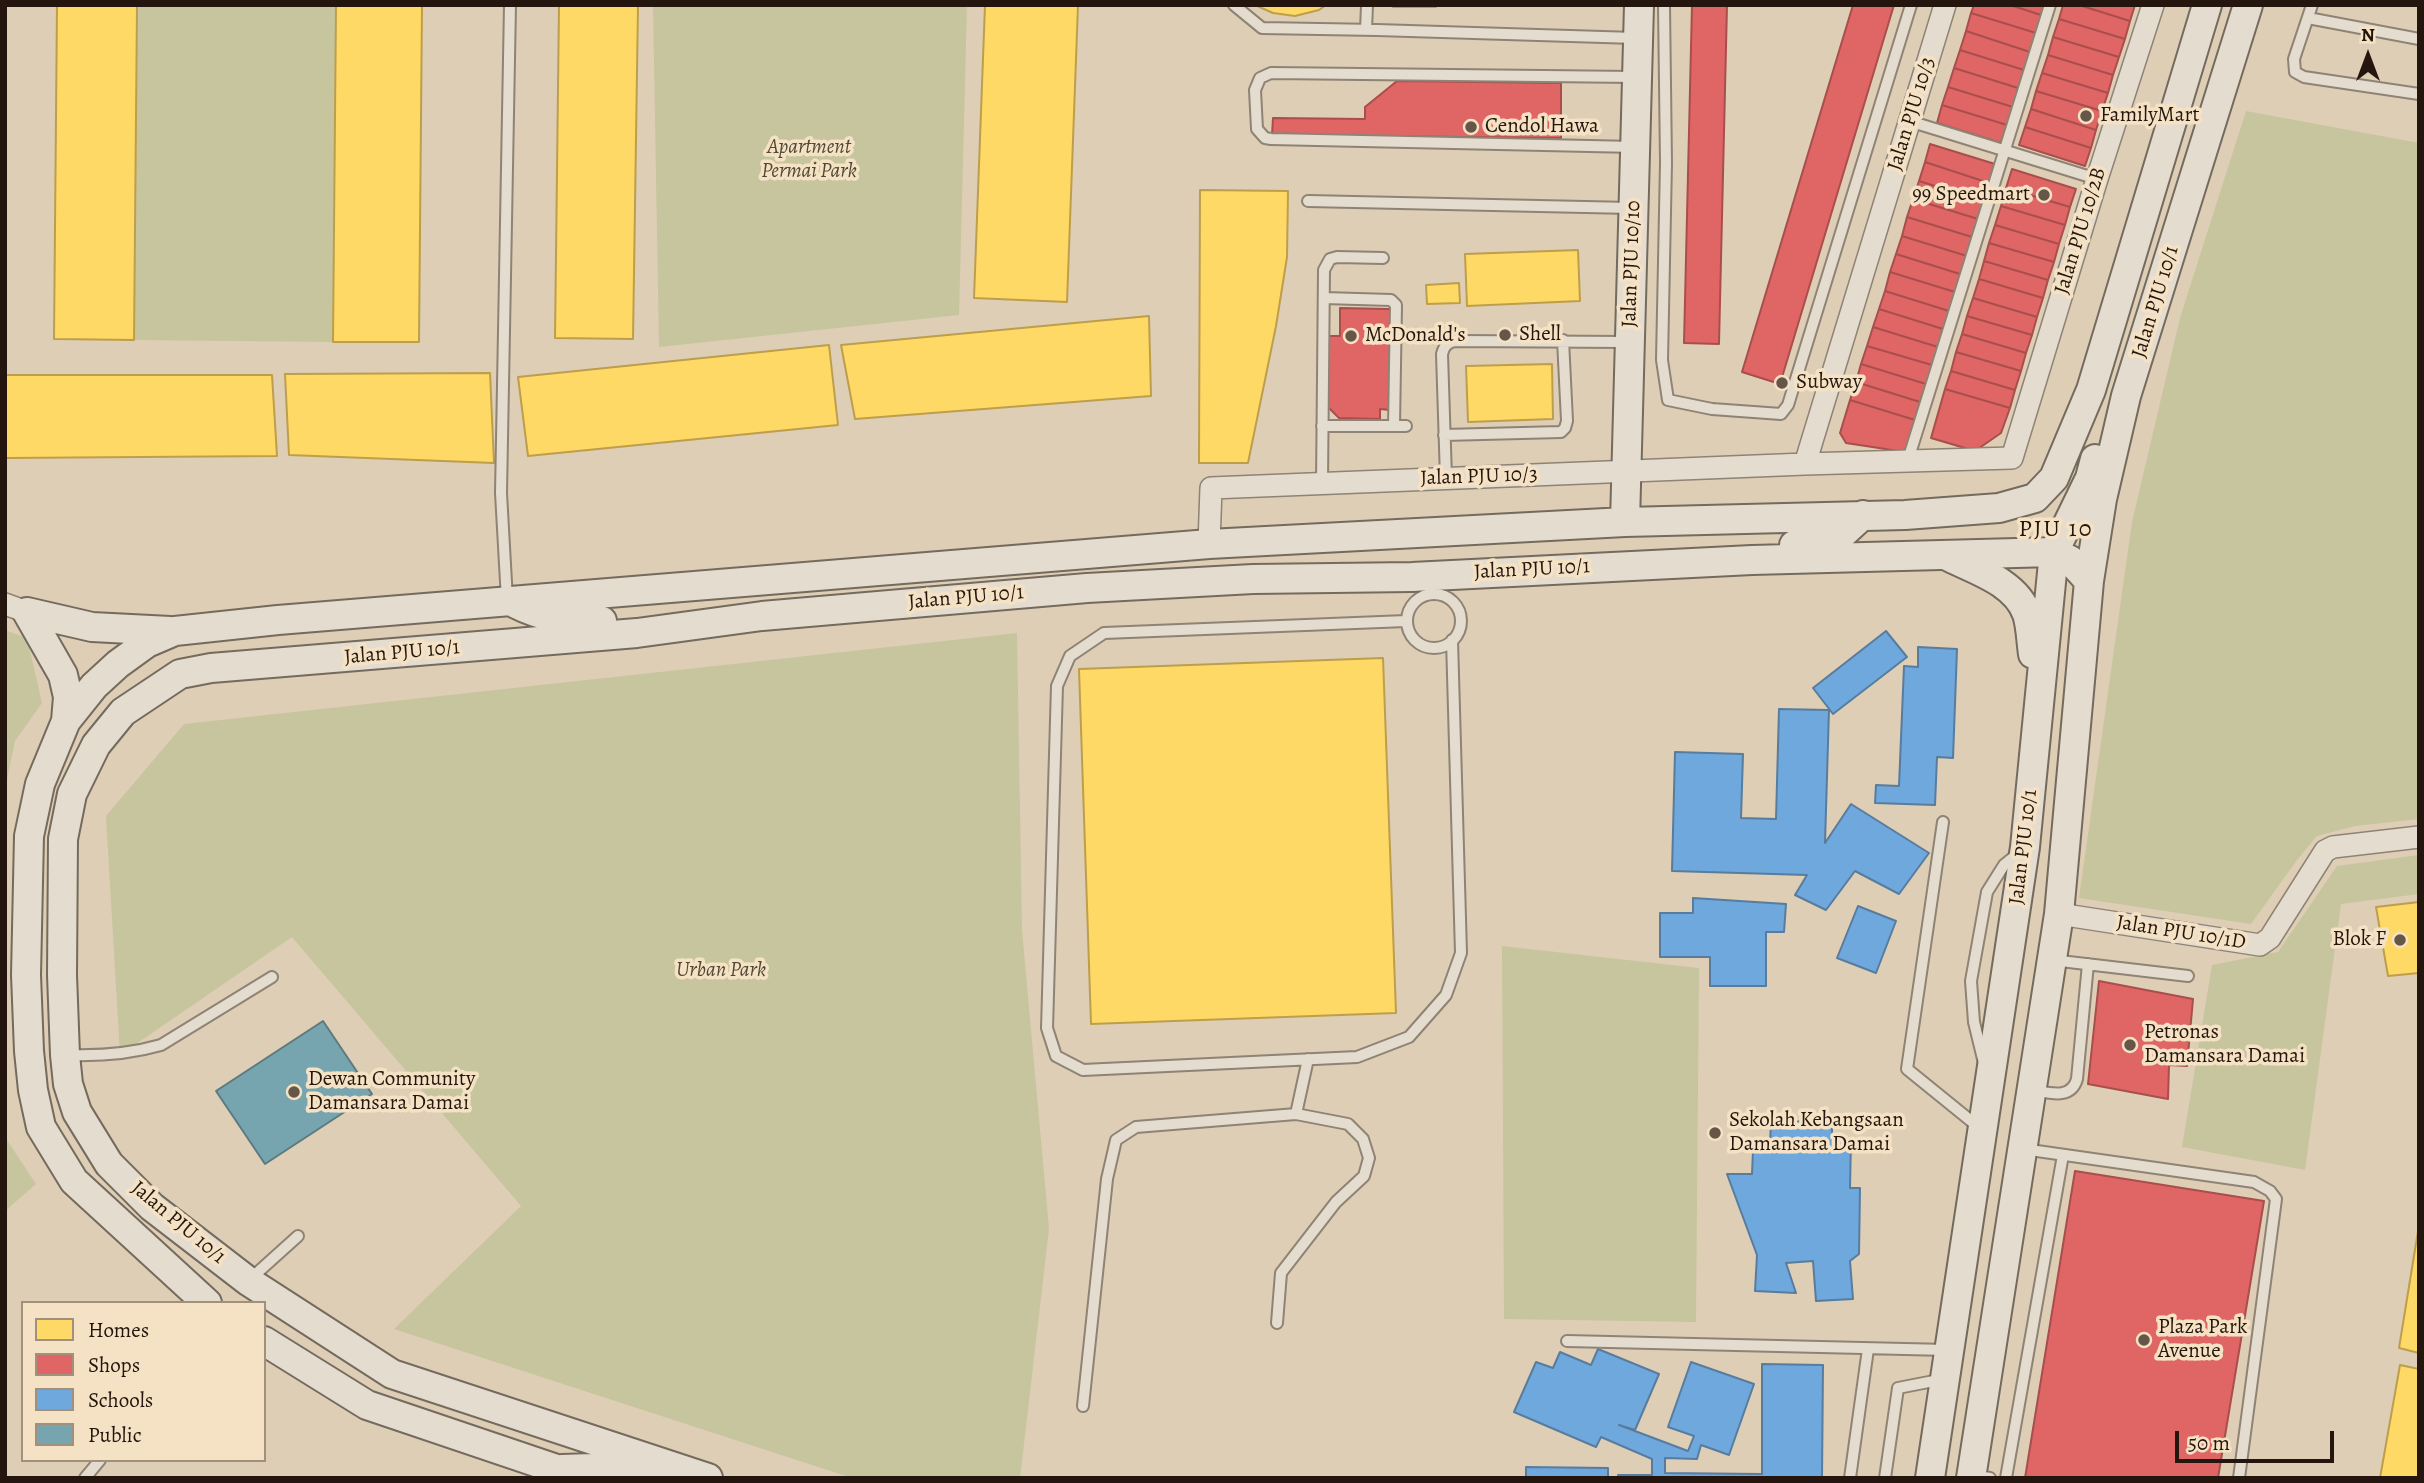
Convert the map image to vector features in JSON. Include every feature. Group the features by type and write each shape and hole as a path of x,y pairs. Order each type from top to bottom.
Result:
{"street":[{"name":"Jalan PJU 10/10","path":"1625,522 1639,5"},
{"name":"Jalan PJU 10/3","path":"1805,464 1945,5"},
{"name":"Jalan PJU 10/2B","path":"2012,458 2153,5"},
{"name":"Jalan PJU 10/1","path":"204,1301 74,1181 41,1127 33,1090 29,1051 26,975 29,836 40,784 66,721 94,686 147,643 175,631 507,600 1209,544 1625,522 1905,515 1999,508 2035,499 2054,478 2091,390 2207,5"},
{"name":"Jalan PJU 10/1","path":"1978,1477 2023,1149 2059,914 2089,581 2102,499 2126,397 2248,5"},
{"path":"2089,581 2070,560 2054,552 2090,478 2100,437 2126,397"},
{"name":"Jalan PJU 10/3","path":"1209,544 1211,488 2012,458"},
{"path":"1752,560 1795,545 1839,537 1863,515"},
{"name":"Jalan PJU 10/1","path":"708,1478 392,1374 248,1281 152,1207 109,1164 77,1112 68,1084 62,975 64,839 72,794 96,745 123,712 180,674 211,668 636,633 762,616 1087,588 1253,579 1412,591 1458,574 1752,560 2054,552 2025,847 1930,1478"},
{"path":"1944,555 2005,585 2019,600 2027,615 2040,691"},
{"path":"507,600 527,609 577,622 762,616"},
{"path":"16,608 92,627 175,631"},
{"path":"16,608 63,675 68,697 66,721"},
{"path":"29,836 62,975"},
{"name":"Jalan PJU 10/1D","path":"2059,914 2260,945 2270,938 2325,851 2333,847 2419,837"},
{"path":"2007,977 2032,1090"},
{"path":"266,1341 367,1405 571,1473 671,1466"}],"lane":[{"path":"507,600 501,493 510,5"},
{"path":"1234,5 1262,28 1638,38"},
{"path":"1366,30 1367,5"},
{"path":"1664,5 1666,163 1662,360 1668,400 1712,409 1781,414 1788,405 1911,5"},
{"path":"1908,460 2050,5"},
{"path":"2312,5 2294,59 2295,72 2304,77 2419,94"},
{"path":"2308,18 2419,39"},
{"path":"1635,146 1271,139 1265,138 1257,129 1255,90 1260,78 1271,74 1637,77"},
{"path":"1909,121 2097,179"},
{"path":"1308,201 1634,208"},
{"path":"1322,483 1324,270 1330,259 1383,258"},
{"path":"1322,426 1400,426 1396,305 1391,300 1324,298"},
{"path":"1444,435 1561,432 1567,421 1563,340"},
{"path":"1446,478 1442,354 1449,342 1630,342"},
{"path":"1457,608 1444,596 1412,591 1406,621 1412,638 1427,647 1436,648 1452,640 1461,625 1457,608 1458,574"},
{"path":"1406,621 1104,633 1070,656 1057,686 1047,1028 1056,1056 1083,1070 1357,1057 1409,1037 1446,995 1461,953 1452,640"},
{"path":"1943,822 1907,1069 1983,1130"},
{"path":"1990,1089 1974,1022 1971,981 1987,892 2004,865 2025,847"},
{"path":"2052,960 2188,976"},
{"path":"2032,1090 2058,1094 2074,1088 2088,964"},
{"path":"65,1055 105,1056 142,1051 161,1045 272,977"},
{"path":"1296,1114 1308,1059"},
{"path":"1083,1406 1107,1179 1116,1140 1136,1127 1296,1114 1348,1124 1363,1139 1369,1158 1364,1176 1336,1202 1281,1273 1277,1323"},
{"path":"2023,1149 2254,1182 2270,1191 2276,1199 2239,1478"},
{"path":"2006,1478 2063,1155"},
{"path":"248,1281 298,1236"},
{"path":"1567,1341 1950,1350"},
{"path":"1850,1478 1868,1349"},
{"path":"1885,1478 1898,1388 1945,1379"},
{"path":"85,1478 98,1462"}],"green space":[{"path":"137,5 336,5 333,342 134,340"},
{"name":"Apartment Permai Park","path":"653,5 967,5 959,315 659,347"},
{"path":"2246,111 2419,143 2419,819 2355,826 2317,836 2251,924 2079,898 2132,522 2180,318"},
{"path":"5,630 27,638 42,703 15,741 5,789"},
{"name":"Urban Park","path":"1017,633 1022,930 1049,1229 1020,1478 852,1478 394,1329 521,1206 292,937 120,1055 106,816 184,724"},
{"path":"2419,855 2419,894 2341,904 2305,1170 2182,1147 2212,965 2278,952 2337,866"},
{"path":"1502,946 1699,968 1696,1322 1504,1319"},
{"path":"5,1137 36,1184 5,1211"}],"building: Homes":[{"path":"57,5 137,5 134,340 54,339"},
{"path":"336,5 422,5 419,342 333,342"},
{"path":"559,5 638,5 633,339 555,338"},
{"path":"985,5 1078,5 1067,302 974,298"},
{"path":"1255,5 1326,5 1319,10 1295,16 1273,13"},
{"path":"1436,5 1436,7 1393,7"},
{"path":"1200,190 1288,191 1287,257 1248,463 1199,463"},
{"path":"1578,250 1580,301 1467,306 1465,254"},
{"path":"1459,283 1460,303 1427,304 1426,285"},
{"path":"1149,316 1151,396 855,419 841,345"},
{"path":"829,345 838,425 528,456 518,377"},
{"path":"1552,364 1553,419 1468,422 1466,366"},
{"path":"490,373 494,463 289,455 285,374"},
{"path":"5,375 272,375 277,456 5,458"},
{"path":"1383,658 1396,1013 1091,1024 1079,669"},
{"name":"Blok F","path":"2419,902 2419,973 2388,976 2376,907"},
{"path":"2079,1181 2256,1208 2245,1280 2068,1253"},
{"path":"2419,1225 2419,1353 2399,1348"},
{"path":"2400,1365 2419,1369 2419,1478 2380,1478"}],"building: Shops":[{"path":"1692,5 1727,5 1719,344 1684,343"},
{"path":"1853,5 1894,5 1780,384 1742,372"},
{"path":"1974,5 2010,5 2041,15 2036,33 1971,13"},
{"path":"2010,5 2045,5 2041,15"},
{"path":"2063,5 2079,5 2130,21 2125,39 2059,19"},
{"path":"2079,5 2135,5 2130,21"},
{"path":"1971,13 2036,33 2030,52 1966,31"},
{"path":"2059,19 2125,39 2119,57 2053,37"},
{"path":"1966,31 2030,52 2024,70 1960,50"},
{"path":"2053,37 2119,57 2113,75 2048,55"},
{"path":"1960,50 2024,70 2018,88 1954,68"},
{"path":"2048,55 2113,75 2108,93 2042,73"},
{"path":"1954,68 2018,88 2013,107 1948,87"},
{"path":"2042,73 2108,93 2102,111 2036,91"},
{"path":"1397,81 1561,83 1561,138 1272,135 1273,118 1365,119 1365,107"},
{"path":"1948,87 2013,107 2007,125 1942,105"},
{"path":"2036,91 2102,111 2096,130 2031,109"},
{"path":"1942,105 2007,125 2001,143 1937,123"},
{"path":"2031,109 2096,130 2091,148 2025,127"},
{"path":"2025,127 2091,148 2085,166 2019,145"},
{"path":"1930,144 1995,164 1989,183 1925,162"},
{"path":"1925,162 1989,183 1984,201 1919,181"},
{"path":"2012,169 2076,189 2070,207 2006,188"},
{"path":"1919,181 1984,201 1978,219 1913,199"},
{"path":"2006,188 2070,207 2065,225 2001,206"},
{"path":"1913,199 1978,219 1972,237 1907,217"},
{"path":"2001,206 2065,225 2059,244 1995,225"},
{"path":"1907,217 1972,237 1967,256 1902,236"},
{"path":"1995,225 2059,244 2054,262 1989,243"},
{"path":"1902,236 1967,256 1960,274 1896,254"},
{"path":"1989,243 2054,262 2048,280 1984,261"},
{"path":"1896,254 1960,274 1955,292 1890,272"},
{"path":"1984,261 2048,280 2043,298 1979,279"},
{"path":"1890,272 1955,292 1949,311 1885,291"},
{"path":"1979,279 2043,298 2037,317 1973,298"},
{"path":"1885,291 1949,311 1943,329 1879,309"},
{"path":"1973,298 2037,317 2032,335 1967,316"},
{"path":"1340,308 1389,309 1392,313 1390,410 1380,409 1380,419 1339,418 1328,407 1328,336 1340,336"},
{"path":"1879,309 1943,329 1938,347 1873,327"},
{"path":"1967,316 2032,335 2026,353 1962,334"},
{"path":"1873,327 1938,347 1932,365 1867,346"},
{"path":"1962,334 2026,353 2021,371 1956,352"},
{"path":"1867,346 1932,365 1926,384 1861,364"},
{"path":"1956,352 2021,371 2015,390 1951,371"},
{"path":"1861,364 1926,384 1920,402 1856,382"},
{"path":"1951,371 2015,390 2010,408 1945,389"},
{"path":"1856,382 1920,402 1915,420 1850,400"},
{"path":"1945,389 2010,408 2001,433 1975,451 1931,438"},
{"path":"1850,400 1915,420 1905,452 1846,443 1840,433"},
{"path":"2099,981 2193,999 2187,1066 2169,1065 2168,1099 2088,1084"},
{"name":"Plaza Park Avenue","path":"2075,1171 2264,1201 2218,1478 2025,1478"}],"building: Schools":[{"path":"1886,631 1907,657 1833,714 1813,688"},
{"path":"1918,647 1957,649 1953,758 1937,757 1935,805 1875,803 1876,785 1899,786 1904,666 1918,667"},
{"path":"1779,709 1829,710 1825,843 1851,804 1929,853 1899,894 1855,871 1826,910 1795,895 1807,875 1672,871 1675,752 1743,754 1741,818 1776,819"},
{"path":"1693,898 1786,904 1784,932 1766,932 1766,986 1710,986 1710,957 1660,957 1660,913 1693,913"},
{"path":"1858,906 1896,921 1876,973 1837,958"},
{"path":"1771,1121 1832,1122 1832,1139 1851,1139 1850,1188 1860,1188 1859,1254 1850,1261 1853,1299 1816,1301 1813,1261 1786,1263 1796,1293 1755,1291 1757,1255 1727,1174 1752,1174 1753,1150 1770,1144"},
{"path":"1598,1349 1659,1374 1635,1430 1619,1425 1688,1451 1694,1436 1668,1427 1691,1362 1754,1384 1729,1455 1701,1445 1697,1459 1665,1458 1665,1473 1762,1474 1762,1364 1823,1365 1822,1478 1618,1478 1618,1475 1652,1475 1652,1459 1601,1437 1596,1447 1514,1412 1536,1362 1553,1368 1560,1352 1591,1365"},
{"path":"1526,1467 1608,1468 1608,1478 1526,1478"}],"building: Public":[{"name":"Dewan Community Damansara Damai","path":"323,1021 372,1094 265,1164 216,1091"}],"place":[{"name":"FamilyMart","path":"2086,116"},
{"name":"Cendol Hawa","path":"1471,127"},
{"name":"99 Speedmart","path":"2044,195"},
{"name":"Shell","path":"1505,335"},
{"name":"McDonald's","path":"1351,336"},
{"name":"Subway","path":"1782,383"},
{"name":"Blok F","path":"2400,940"},
{"name":"Petronas Damansara Damai","path":"2130,1045"},
{"name":"Dewan Community Damansara Damai","path":"294,1092"},
{"name":"Sekolah Kebangsaan Damansara Damai","path":"1715,1133"},
{"name":"Plaza Park Avenue","path":"2144,1340"}],"district":[{"name":"PJU 10","path":"2056,530"}]}
